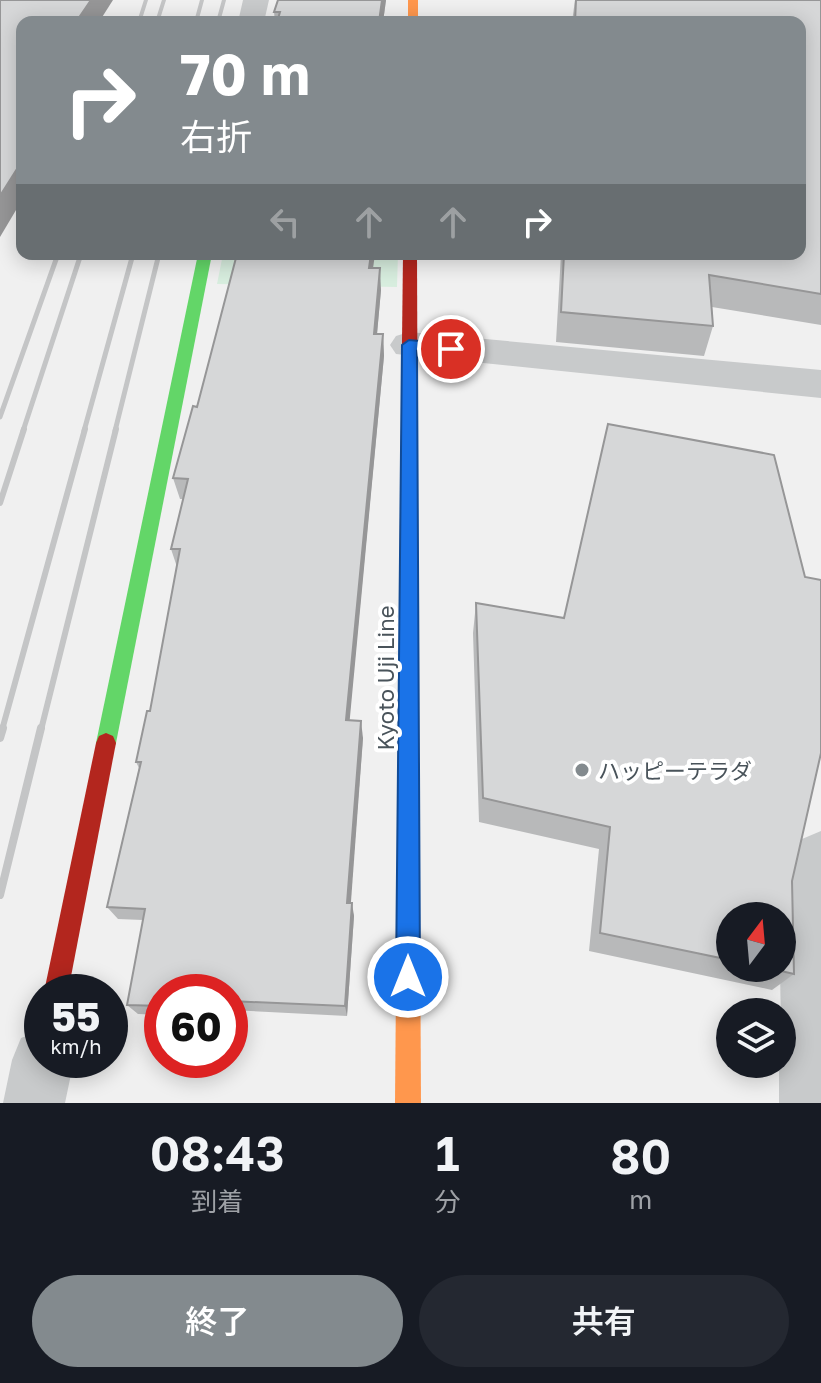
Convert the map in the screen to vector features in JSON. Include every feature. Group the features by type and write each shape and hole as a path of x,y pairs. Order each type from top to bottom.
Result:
{"main road":[{"path":"60,974 204,260"},
{"name":"Kyoto Uji Line","path":"408,1103 410,260"}],"street":[{"path":"409,345 821,384"},
{"path":"810,1103 816,878 821,858"},
{"path":"34,1103 39,1078"}],"green space":[{"path":"222,260 398,260 397,287 217,284"}],"building":[{"path":"0,0 91,0 80,16 16,16 16,171 0,196"},
{"path":"278,0 382,0 380,16 279,16 280,12 274,12"},
{"path":"576,0 821,0 821,294 709,275 713,326 561,312 564,260 806,260 806,16 575,16"},
{"path":"235,260 370,260 369,268 380,268 374,334 383,334 346,720 361,721 347,903 352,903 345,1006 248,1002 248,974 144,974 144,1005 128,1005 145,909 107,907 141,762 136,762 147,711 150,711 180,549 171,549 188,479 173,478 193,406 197,407"},
{"path":"608,424 774,455 805,577 821,580 821,753 792,881 792,902 716,902 716,957 600,933 610,827 483,798 476,603 564,618"}],"railway":[{"path":"141,16 146,0"},
{"path":"159,16 164,0"},
{"path":"198,16 202,0"},
{"path":"220,16 224,0"},
{"path":"0,417 56,260"},
{"path":"23,431 79,260"},
{"path":"84,431 131,260"},
{"path":"115,431 158,260"},
{"path":"0,503 24,429"},
{"path":"2,730 85,429"},
{"path":"41,730 116,429"},
{"path":"0,738 3,728"},
{"path":"0,895 41,728"}],"traffic: fast":[{"path":"106,743 204,260"}],"traffic: slow":[{"path":"413,0 413,16"},
{"path":"408,1103 409,515"}],"traffic: jam":[{"path":"409,515 410,260"},
{"path":"60,974 106,743"}],"place":[{"name":"ハッピーテラダ","path":"582,770"}],"route":[{"path":"408,977 409,345 451,349"}]}
